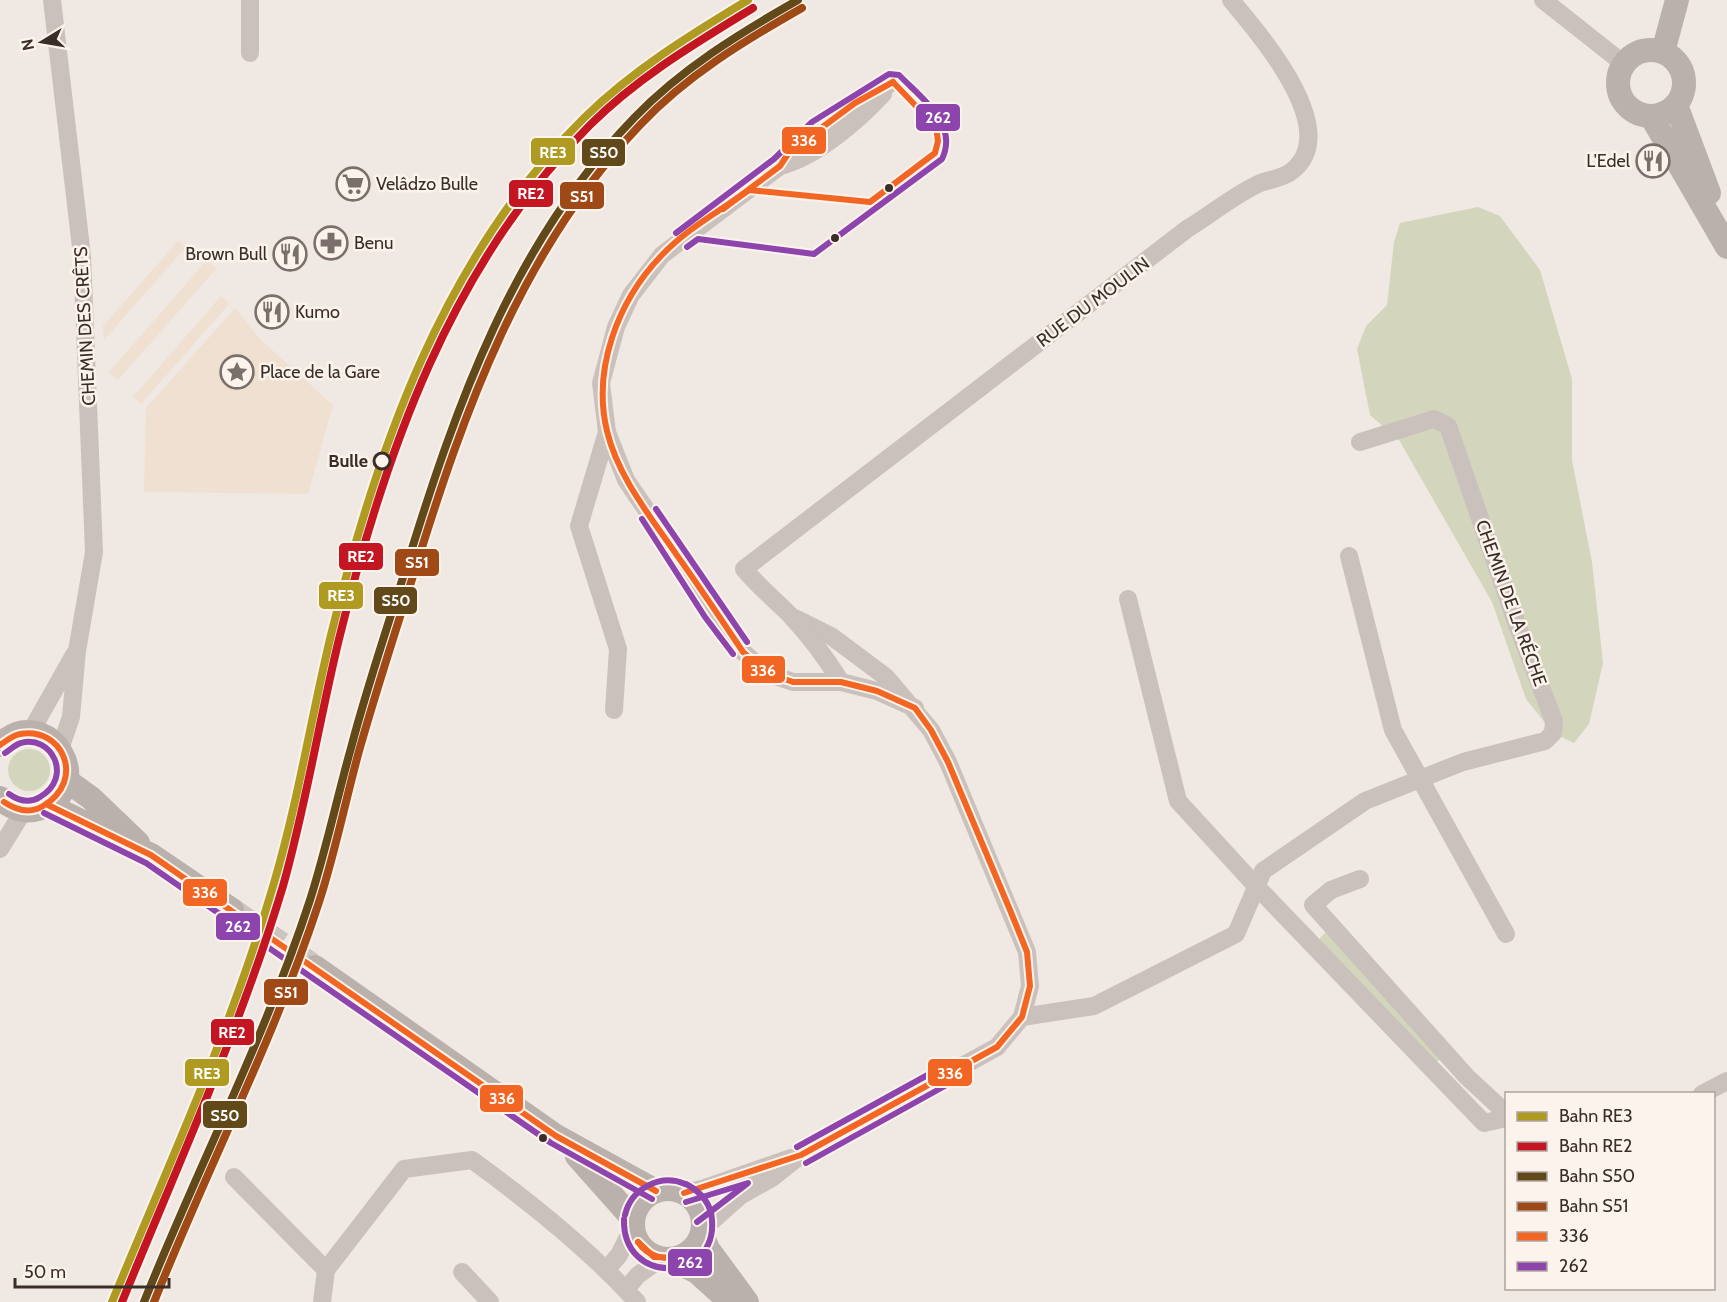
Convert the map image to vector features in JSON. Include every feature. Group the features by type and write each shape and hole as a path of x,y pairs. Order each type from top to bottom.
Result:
{"street":[{"name":"CHEMIN DES CRÊTS","path":"52,0 82,256 91,427 94,552 77,651 71,717 60,749"},
{"path":"250,0 250,53"},
{"name":"RUE DU MOULIN","path":"789,614 766,595 744,569 1187,229 1258,184 1293,171 1306,145 1306,113 1265,42 1231,0"},
{"path":"1544,0 1624,64"},
{"path":"1664,52 1677,0"},
{"path":"1641,52 1664,52 1674,59 1684,79 1683,92 1676,105 1667,112 1651,116 1630,108 1622,98 1618,86 1624,64 1641,52"},
{"path":"780,166 799,161 854,121 893,82 855,103 790,151 780,166 662,255 631,296 616,327 602,377 602,401 607,432 626,480 743,652 767,673 793,682 841,682 877,691 915,708"},
{"path":"1676,105 1727,240"},
{"path":"1651,116 1727,247"},
{"name":"CHEMIN DE LA RÉCHE","path":"1022,1017 1094,1006 1236,934 1263,872 1365,801 1463,762 1545,741 1553,733 1554,721 1517,626 1448,426 1434,419 1360,441"},
{"path":"607,432 579,526 618,649 614,710"},
{"path":"1348,556 1393,730 1506,934"},
{"path":"1128,599 1178,801 1304,937 1484,1123 1505,1118"},
{"path":"789,614 825,657 841,682"},
{"path":"606,1270 619,1255 641,1202 656,1191 670,1189 684,1193 702,1190 801,1155 997,1047 1022,1017 1030,986 1027,952 948,762 931,730 915,708 886,677 831,636 789,614"},
{"name":"CHEMIN DES CRÊTS","path":"9,738 77,651"},
{"path":"0,849 36,808 60,795 66,780 66,764 60,749 49,739 9,738"},
{"path":"66,780 91,798 151,855 232,910"},
{"path":"0,798 12,807 36,808 151,855"},
{"path":"1360,879 1331,890 1313,905 1451,1059 1505,1112"},
{"path":"1304,937 1324,918"},
{"path":"315,967 556,1136 656,1191"},
{"path":"1436,1074 1451,1059"},
{"path":"1706,1092 1727,1081"},
{"path":"556,1136 633,1223 639,1245 648,1254 697,1272 730,1302"},
{"path":"321,1302 326,1270 404,1169 471,1160 516,1192 606,1270 632,1296 638,1275 666,1259 689,1253 697,1245 703,1231 740,1196 772,1178 801,1155"},
{"path":"234,1177 326,1270"},
{"path":"684,1193 699,1208 708,1249 747,1302"},
{"path":"462,1272 490,1302"}],"green space":[{"path":"1478,207 1500,216 1540,270 1572,379 1572,460 1592,562 1603,663 1589,724 1574,743 1553,733 1526,699 1492,602 1399,440 1370,415 1357,349 1366,326 1387,305 1394,242 1400,223"},
{"path":"29,749 37,750 44,755 49,762 49,778 44,785 37,790 29,791 21,790 14,785 9,778 8,770 9,762 14,755 21,750"},
{"path":"1325,933 1331,935 1440,1059 1433,1066 1320,942 1320,938"}],"shaded area":[{"path":"179,240 185,248 104,340 103,326"},
{"path":"207,260 216,269 118,380 109,372"},
{"path":"221,296 229,304 141,404 133,397"},
{"name":"Place de la Gare","path":"235,308 260,339 333,405 308,494 144,492 146,408"}],"tunnel":[{"path":"232,910 315,967"}],"rail line":[{"name":"RE3","path":"112,1302 199,1095 257,937 290,822 331,635 349,565 394,426 422,358 455,293 492,231 535,172 584,118 642,69 748,0"},
{"name":"S50","path":"144,1302 252,1052 292,951 316,881 364,703 425,507 468,387 493,329 522,272 554,218 592,167 634,118 691,68 755,25 798,0"},
{"name":"RE2","path":"122,1302 228,1044 266,939 291,855 357,569 402,431 430,364 462,299 499,238 541,179 590,125 628,91 689,48 753,8"},
{"name":"S51","path":"154,1302 261,1054 301,953 325,884 372,706 433,512 476,393 529,279 561,225 598,174 658,107 716,60 802,8"}],"transit line":[{"name":"262","path":"676,233 774,159 812,122 889,74 899,75 927,102 942,123 946,134 946,146 942,159 814,254 698,239 687,247"},
{"name":"336","path":"723,209 780,166 790,151 855,103 893,82"},
{"name":"336","path":"684,1193 801,1155 997,1047 1022,1017 1030,986 1027,952 1010,910 948,762 931,730 915,708 877,691 841,682 793,682 767,673 743,652 627,480 612,448 603,408 606,360 621,315 646,274 671,246 692,229 749,190 870,202 935,153 938,141 936,127 893,82"},
{"name":"262","path":"656,509 747,642"},
{"name":"262","path":"642,519 705,617 733,654"},
{"name":"336","path":"0,745 20,734 35,734 48,738 64,757 66,770 64,783 56,795 43,806 33,810 23,810 4,802"},
{"name":"262","path":"5,753 19,744 32,742 49,751 57,769 56,779 50,789 40,797 24,801 9,794"},
{"name":"336","path":"48,805 151,855 556,1136 656,1191"},
{"name":"262","path":"44,813 146,863 551,1143 652,1199"},
{"name":"262","path":"797,1147 953,1061"},
{"name":"262","path":"806,1163 961,1077"},
{"name":"262","path":"625,1215 633,1198 648,1186 666,1181 685,1184"},
{"name":"262","path":"686,1202 748,1183 697,1222"},
{"name":"262","path":"624,1219 627,1241 638,1256 652,1265 669,1268 686,1265 700,1256 710,1241 712,1220 710,1209 704,1199 686,1184"},
{"name":"336","path":"638,1242 646,1251 656,1256 679,1258"},
{"name":"336","path":"638,1242 654,1257 679,1258"}],"place":[{"name":"L'Edel","path":"1653,161"},
{"name":"Velâdzo Bulle","path":"353,184"},
{"name":"Benu","path":"331,243"},
{"name":"Brown Bull","path":"290,254"},
{"name":"Kumo","path":"272,312"},
{"name":"Place de la Gare","path":"237,372"},
{"name":"Bulle","path":"382,461"}]}
